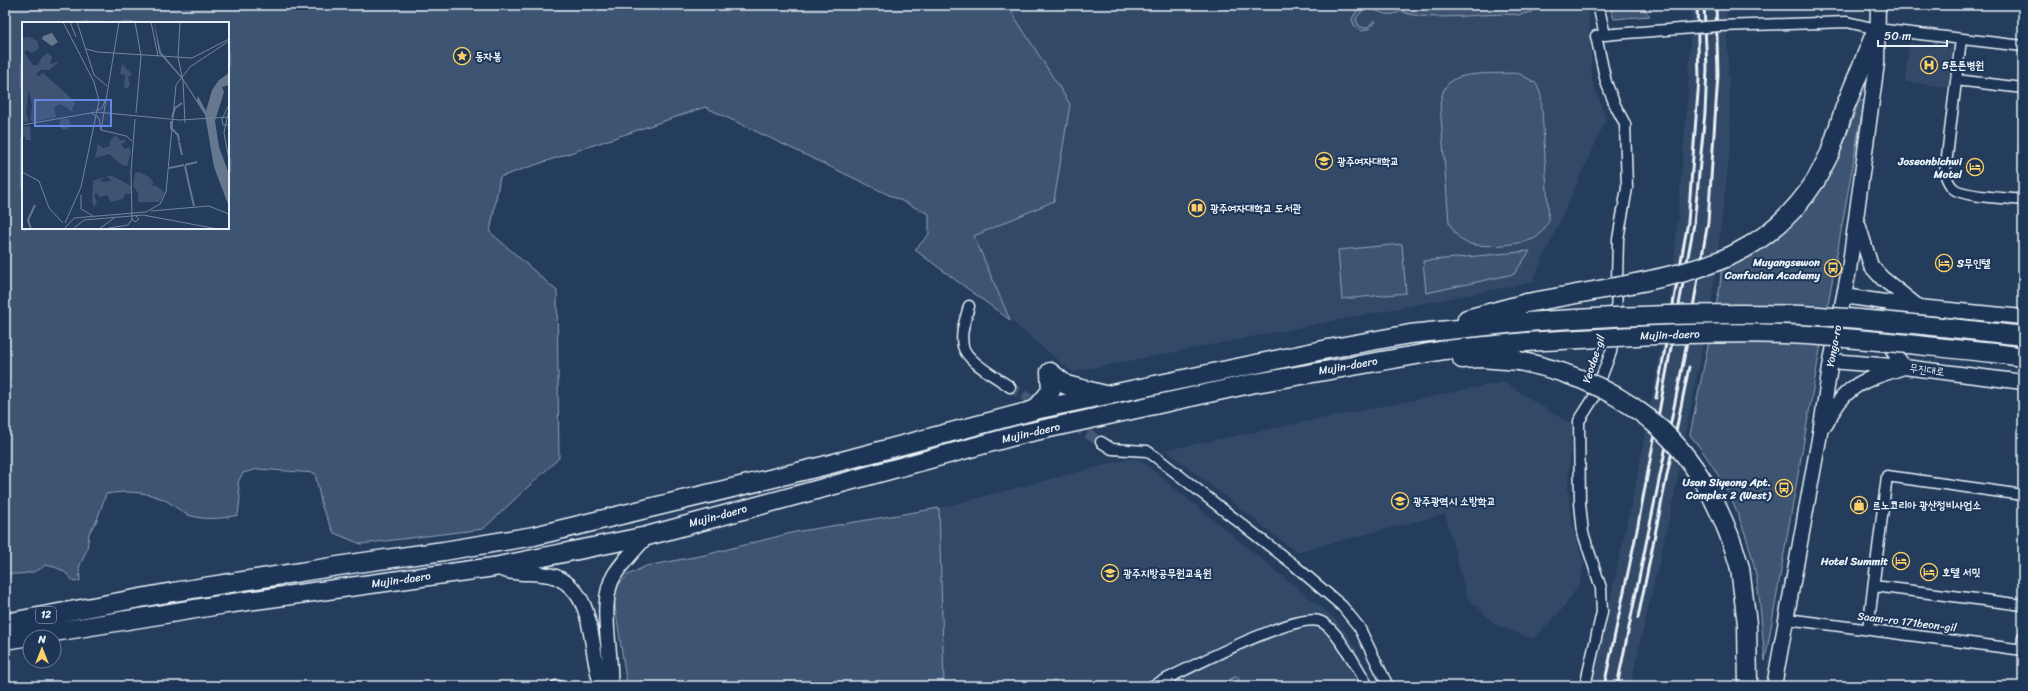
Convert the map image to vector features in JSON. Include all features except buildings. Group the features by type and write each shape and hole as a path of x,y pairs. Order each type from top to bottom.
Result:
{"highway":[{"path":"1410,334 1527,303 1675,275 1719,262 1752,244 1775,227 1805,197 1816,180 1830,153 1845,107 1877,29"},
{"name":"Mujin-daero","path":"88,608 173,592 534,536 823,466 1035,410 1328,349 1410,334 1526,322 1653,315 1794,315 1864,319 2023,336"},
{"name":"Mujin-daero","path":"62,632 226,604 494,567 647,536 1022,434 1250,384 1346,366 1445,350 1527,342 1627,336 1717,334 1806,335 2023,357"},
{"path":"1346,366 1480,358 1519,361 1551,368 1582,378 1631,404 1677,446 1704,484 1731,538 1740,568 1747,624 1748,686"},
{"path":"1035,410 1051,391 1050,372 1066,385 1105,395"},
{"path":"5,612 88,608"},
{"name":"12","path":"5,623 88,608"},
{"name":"12","path":"5,640 22,638"},
{"path":"5,650 22,643"}],"street":[{"name":"Yeodae-gil","path":"1584,686 1602,606 1601,588 1583,533 1580,503 1579,421 1593,399 1611,352 1616,322 1618,239 1627,188 1625,124 1615,105 1606,82 1605,35 1598,5"},
{"name":"Yonga-ro","path":"1774,686 1819,439 1856,218 1877,63 1878,5"},
{"path":"1605,35 1719,26 1847,22 1877,29 2023,46"},
{"path":"1961,39 1945,173 1950,186 1962,193 2023,200"},
{"path":"1956,80 2023,88"},
{"path":"1856,218 1864,248 1871,266 1882,278 1918,307"},
{"path":"1844,296 1918,307 2023,317"},
{"path":"969,306 962,336 963,348 972,360 1010,387"},
{"path":"1819,439 1832,410 1845,393 1871,378 1904,367 1892,349 1887,331 1888,319 1895,308 1918,307"},
{"name":"무진대로","path":"1831,361 1904,367 2023,382"},
{"path":"1101,442 1112,449 1147,451 1294,565 1342,606 1359,627 1388,686"},
{"path":"1868,629 1887,476 2023,495"},
{"path":"610,686 612,672 607,612 609,589 615,574 647,536"},
{"path":"494,567 513,572 540,574 557,578 572,589 582,602 590,623 597,674 602,686"},
{"path":"1874,586 2023,605"},
{"name":"Saam-ro 171beon-gil","path":"1787,619 2022,650"},
{"path":"1152,686 1272,630 1305,620 1319,621 1328,627 1348,653 1368,686"},
{"path":"2022,650 2023,637"}],"shaded area":[{"path":"5,5 1007,5 1070,104 1054,201 974,236 1010,320 915,250 929,234 929,214 705,107 500,177 490,232 557,291 559,458 483,529 361,544 334,533 322,507 315,473 258,469 243,473 238,482 240,498 238,515 218,518 190,516 163,499 147,494 120,492 106,494 97,520 89,533 87,549 79,568 80,581 74,582 61,570 45,565 37,571 21,574 5,574"},
{"name":"광주여자대학교","path":"1007,5 1585,5 1589,17 1592,79 1606,120 1532,282 1072,372 1010,320 974,236 1054,201 1069,104"},
{"path":"1360,5 1537,5 1532,12 1519,15 1506,14 1442,17 1426,17 1401,11 1386,14 1370,9 1364,9 1356,18 1358,25 1364,28 1368,27 1374,20 1376,22 1370,28 1362,31 1354,25 1352,19"},
{"path":"1609,5 1640,5 1650,16 1614,19"},
{"path":"1692,5 1725,5 1726,9 1731,142 1713,291 1671,511 1630,686 1591,686 1637,478 1672,288 1688,95"},
{"name":"5튼튼병원","path":"1909,43 1953,48 1948,87 1905,82"},
{"path":"1518,73 1536,83 1541,95 1549,221 1540,234 1535,238 1521,243 1489,246 1471,244 1460,238 1449,223 1440,104 1442,95 1444,89 1455,78 1482,74"},
{"path":"1859,101 1864,101 1765,661 1758,587 1747,538 1732,501 1723,484 1702,450 1690,435 1720,286 1722,259 1744,248 1831,168 1844,143"},
{"path":"1402,244 1406,293 1342,299 1338,250"},
{"path":"1530,251 1514,274 1426,293 1423,261"},
{"name":"광주광역시 소방학교","path":"1504,382 1572,425 1568,487 1574,533 1584,564 1580,583 1560,612 1533,639 1496,625 1467,597 1445,514 1296,552 1166,450"},
{"name":"광주지방공무원교육원","path":"1136,457 1333,617 1348,635 1376,686 944,686 939,508"},
{"path":"939,508 944,686 627,686 614,599 618,585 628,575 646,566 705,555 795,532"},
{"path":"1237,676 1242,686 1216,686"}],"tunnel":[{"path":"1010,387 1101,442"}],"railway":[{"path":"1656,398 1688,222 1699,79 1697,5"},
{"path":"1604,686 1638,525 1694,224 1705,113 1707,68 1704,5"},
{"path":"1617,686 1684,358 1708,222 1718,75 1716,5"},
{"path":"1638,618 1689,367"}],"place":[{"name":"동자봉","path":"462,56"},
{"name":"5튼튼병원","path":"1929,65"},
{"name":"광주여자대학교","path":"1324,161"},
{"name":"Joseonbichwi Motel","path":"1975,167"},
{"name":"광주여자대학교 도서관","path":"1197,208"},
{"name":"S무인텔","path":"1944,263"},
{"name":"Muyangsewon Confucian Academy","path":"1833,268"},
{"name":"Usan Siyeong Apt. Complex 2 (West)","path":"1784,488"},
{"name":"광주광역시 소방학교","path":"1400,501"},
{"name":"르노코리아 광산정비사업소","path":"1859,505"},
{"name":"Hotel Summit","path":"1901,561"},
{"name":"호텔 서밋","path":"1929,572"},
{"name":"광주지방공무원교육원","path":"1110,573"}]}
